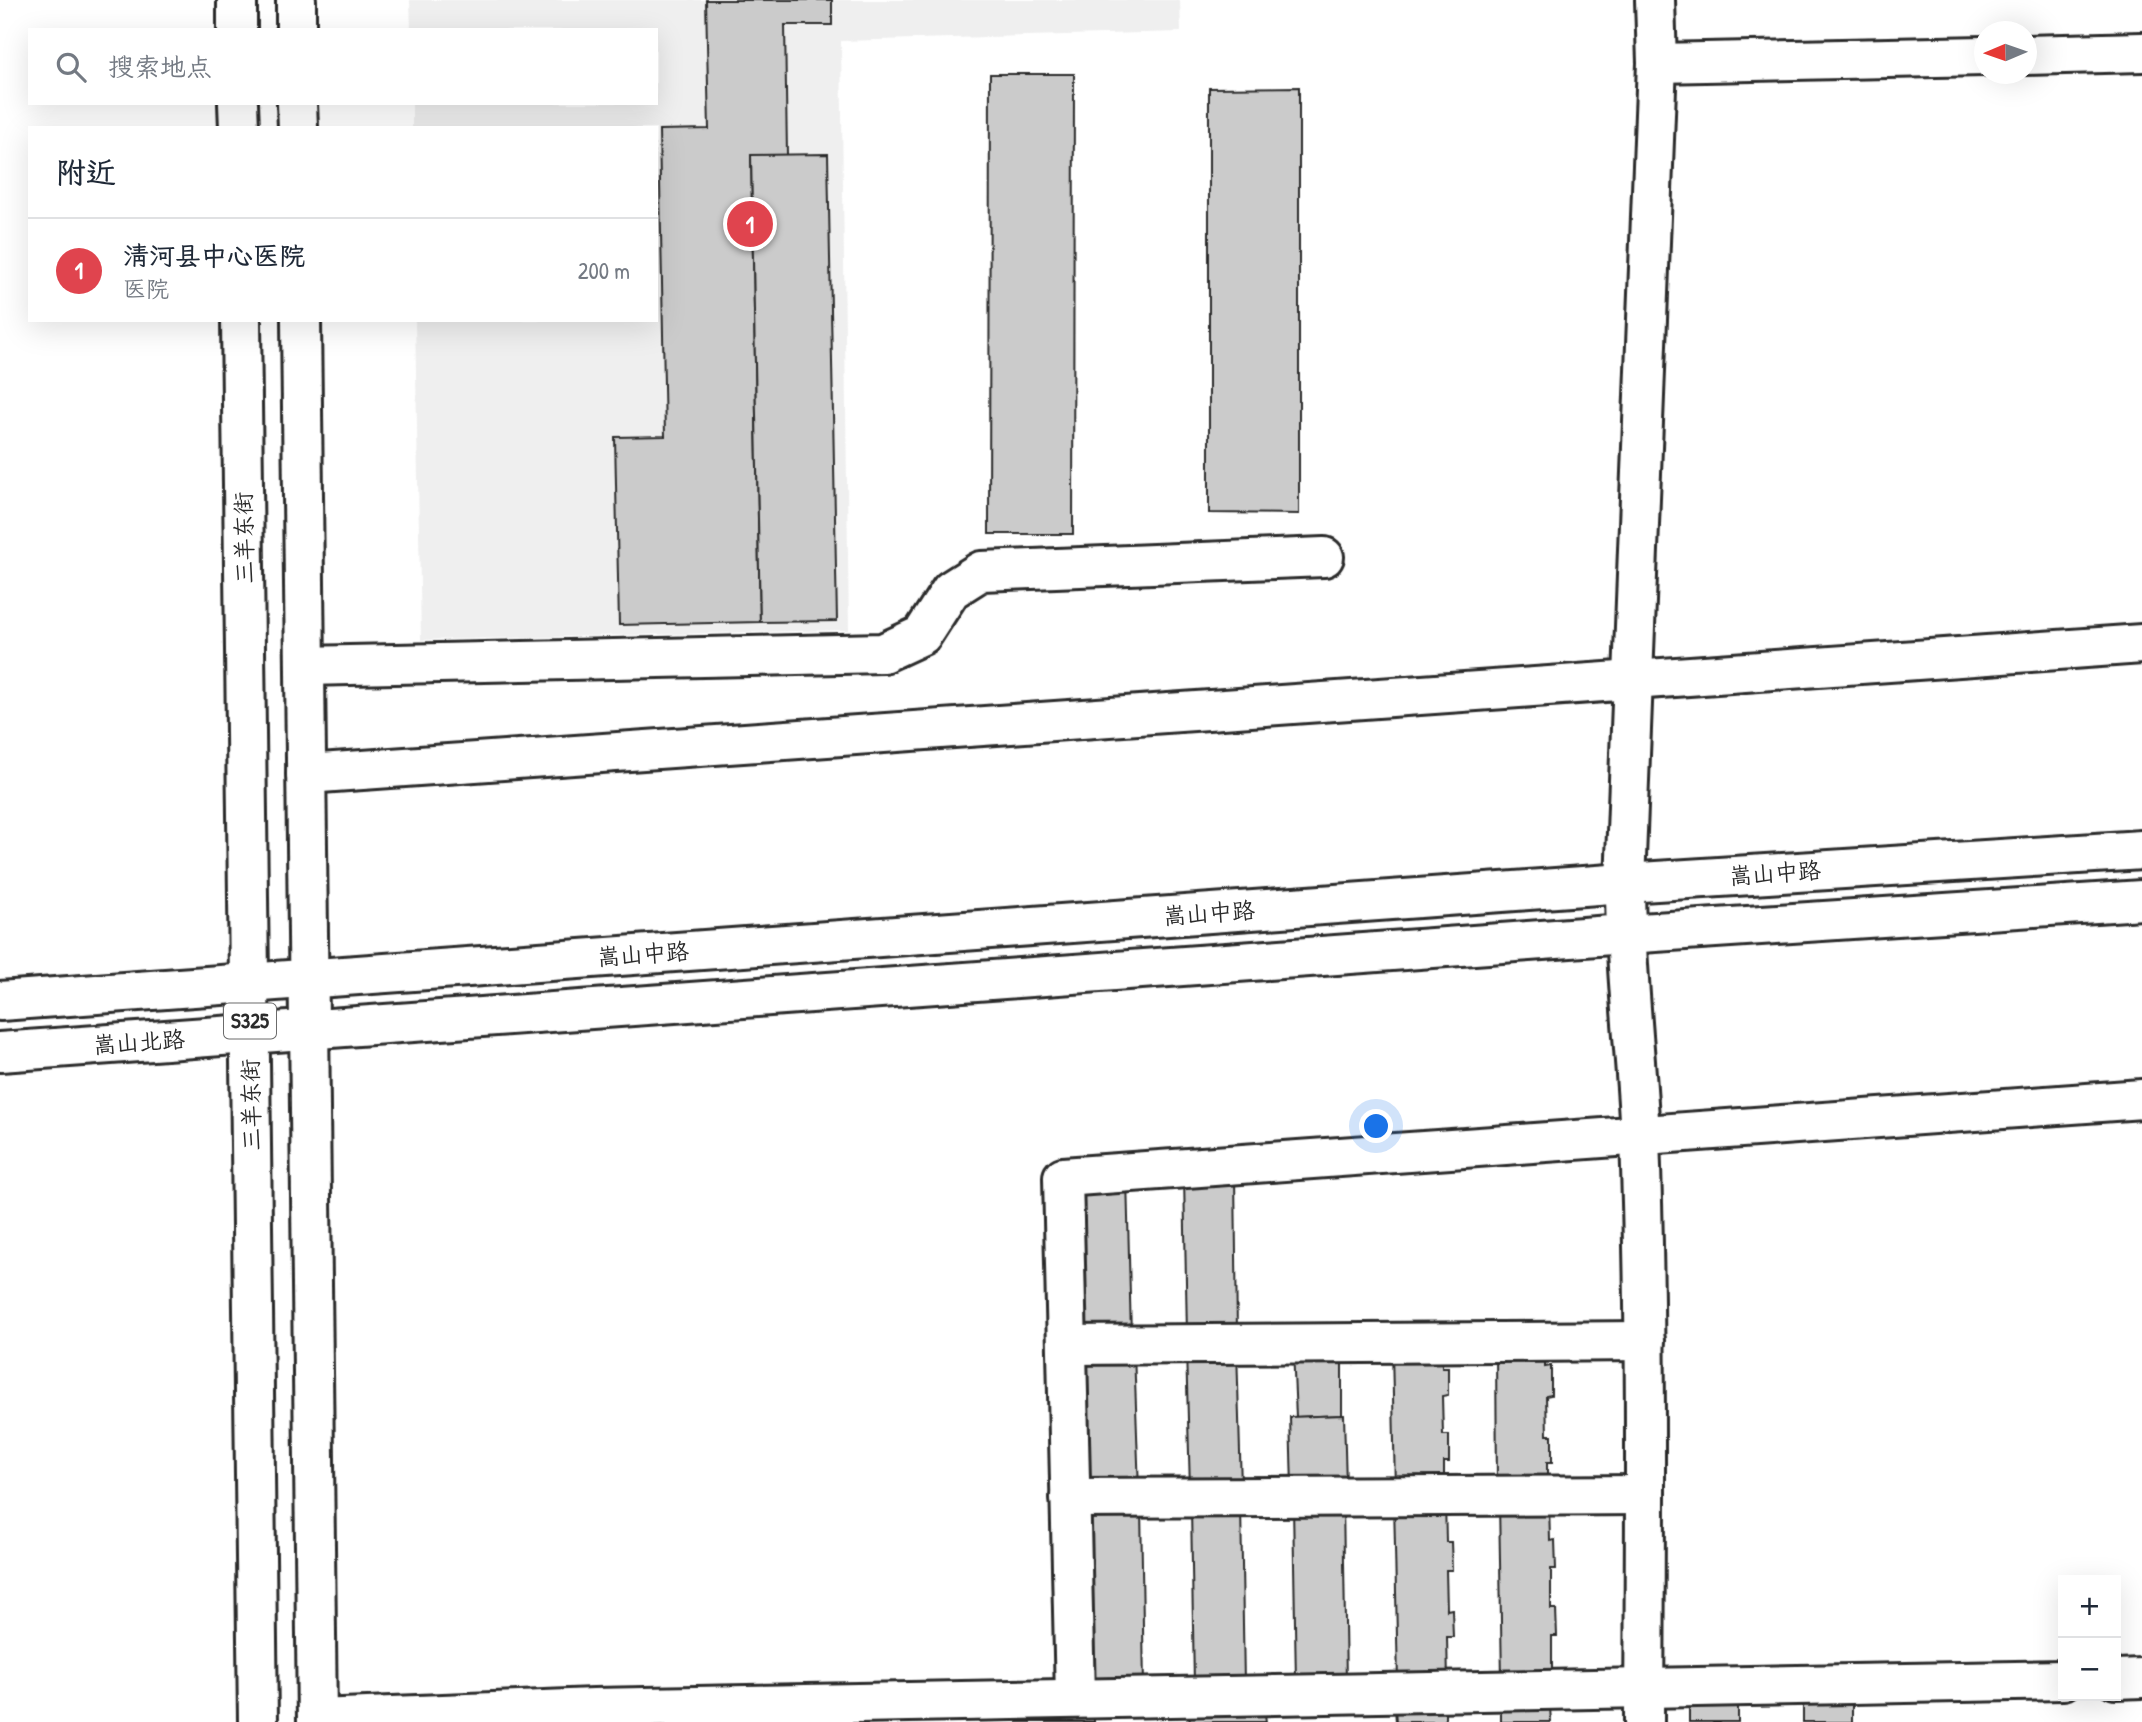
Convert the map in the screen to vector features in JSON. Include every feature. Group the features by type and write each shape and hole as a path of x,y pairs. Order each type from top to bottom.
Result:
{"street":[{"path":"237,0 237,28"},
{"path":"296,0 296,28"},
{"path":"1644,1705 1645,1341 1639,1135 1625,933 1625,883 1657,63 1655,0"},
{"path":"2037,54 2142,52"},
{"path":"1657,63 1974,55"},
{"path":"238,105 239,126"},
{"path":"297,105 298,126"},
{"name":"三羊东街","path":"242,322 317,1721"},
{"name":"三羊东街","path":"258,1722 279,1031 278,981 306,774 301,322"},
{"path":"305,666 883,653 922,635 951,590 981,571 1324,557"},
{"path":"306,774 2142,643"},
{"name":"嵩山中路","path":"278,981 1625,883 2142,849"},
{"path":"279,1031 1625,933 2142,900"},
{"path":"0,1001 278,981"},
{"name":"嵩山北路","path":"0,1052 279,1031"},
{"path":"1075,1699 1063,1177 2142,1099"},
{"path":"1067,1345 1645,1341"},
{"path":"1070,1498 1644,1495"},
{"path":"2121,1679 2142,1678"},
{"path":"317,1721 594,1708 1075,1699 1644,1705 2058,1680"}],"shaded area":[{"path":"410,0 1180,0 1181,32 841,41 849,630 421,640 415,322 658,322 658,126 412,126 412,105 658,105 658,28 411,28"}],"building":[{"path":"706,0 832,0 832,25 785,25 787,155 751,155 760,622 619,625 615,437 665,436 659,130 709,129"},
{"path":"990,74 1074,74 1073,534 989,534"},
{"path":"1299,87 1299,514 1209,513 1209,88"},
{"path":"828,154 837,621 760,622 751,155"},
{"path":"1235,1175 1237,1334 1187,1335 1184,1176"},
{"path":"1127,1178 1131,1336 1085,1337 1082,1179"},
{"path":"1442,1348 1442,1367 1448,1367 1448,1395 1442,1396 1443,1435 1449,1435 1449,1462 1444,1462 1444,1488 1395,1489 1392,1349"},
{"path":"1496,1348 1545,1348 1545,1367 1551,1366 1551,1395 1546,1396 1547,1435 1552,1435 1552,1462 1547,1462 1547,1487 1497,1488"},
{"path":"1237,1349 1241,1487 1190,1488 1186,1350"},
{"path":"1342,1349 1342,1415 1296,1417 1293,1350"},
{"path":"1134,1352 1139,1490 1088,1491 1084,1354"},
{"path":"1344,1415 1346,1485 1292,1487 1290,1417"},
{"path":"1445,1501 1446,1542 1451,1542 1452,1570 1446,1570 1447,1610 1452,1609 1453,1637 1447,1637 1448,1681 1398,1682 1394,1502"},
{"path":"1499,1501 1549,1501 1550,1541 1555,1540 1556,1569 1551,1569 1551,1609 1556,1609 1557,1636 1552,1636 1552,1680 1502,1681"},
{"path":"1343,1503 1346,1683 1296,1683 1293,1504"},
{"path":"1241,1505 1244,1684 1194,1685 1191,1506"},
{"path":"1141,1507 1144,1687 1088,1688 1086,1508"},
{"path":"1803,1700 1852,1700 1852,1722 1803,1722"},
{"path":"1550,1707 1551,1722 1501,1722 1501,1708"},
{"path":"1689,1707 1738,1707 1738,1722 1689,1722"},
{"path":"1395,1708 1445,1708 1445,1722 1396,1722"},
{"path":"1265,1714 1266,1722 1190,1722 1189,1715"},
{"path":"1094,1716 1094,1722 1018,1722 1018,1717"}],"place":[{"name":"清河县中心医院","path":"750,224"}]}
